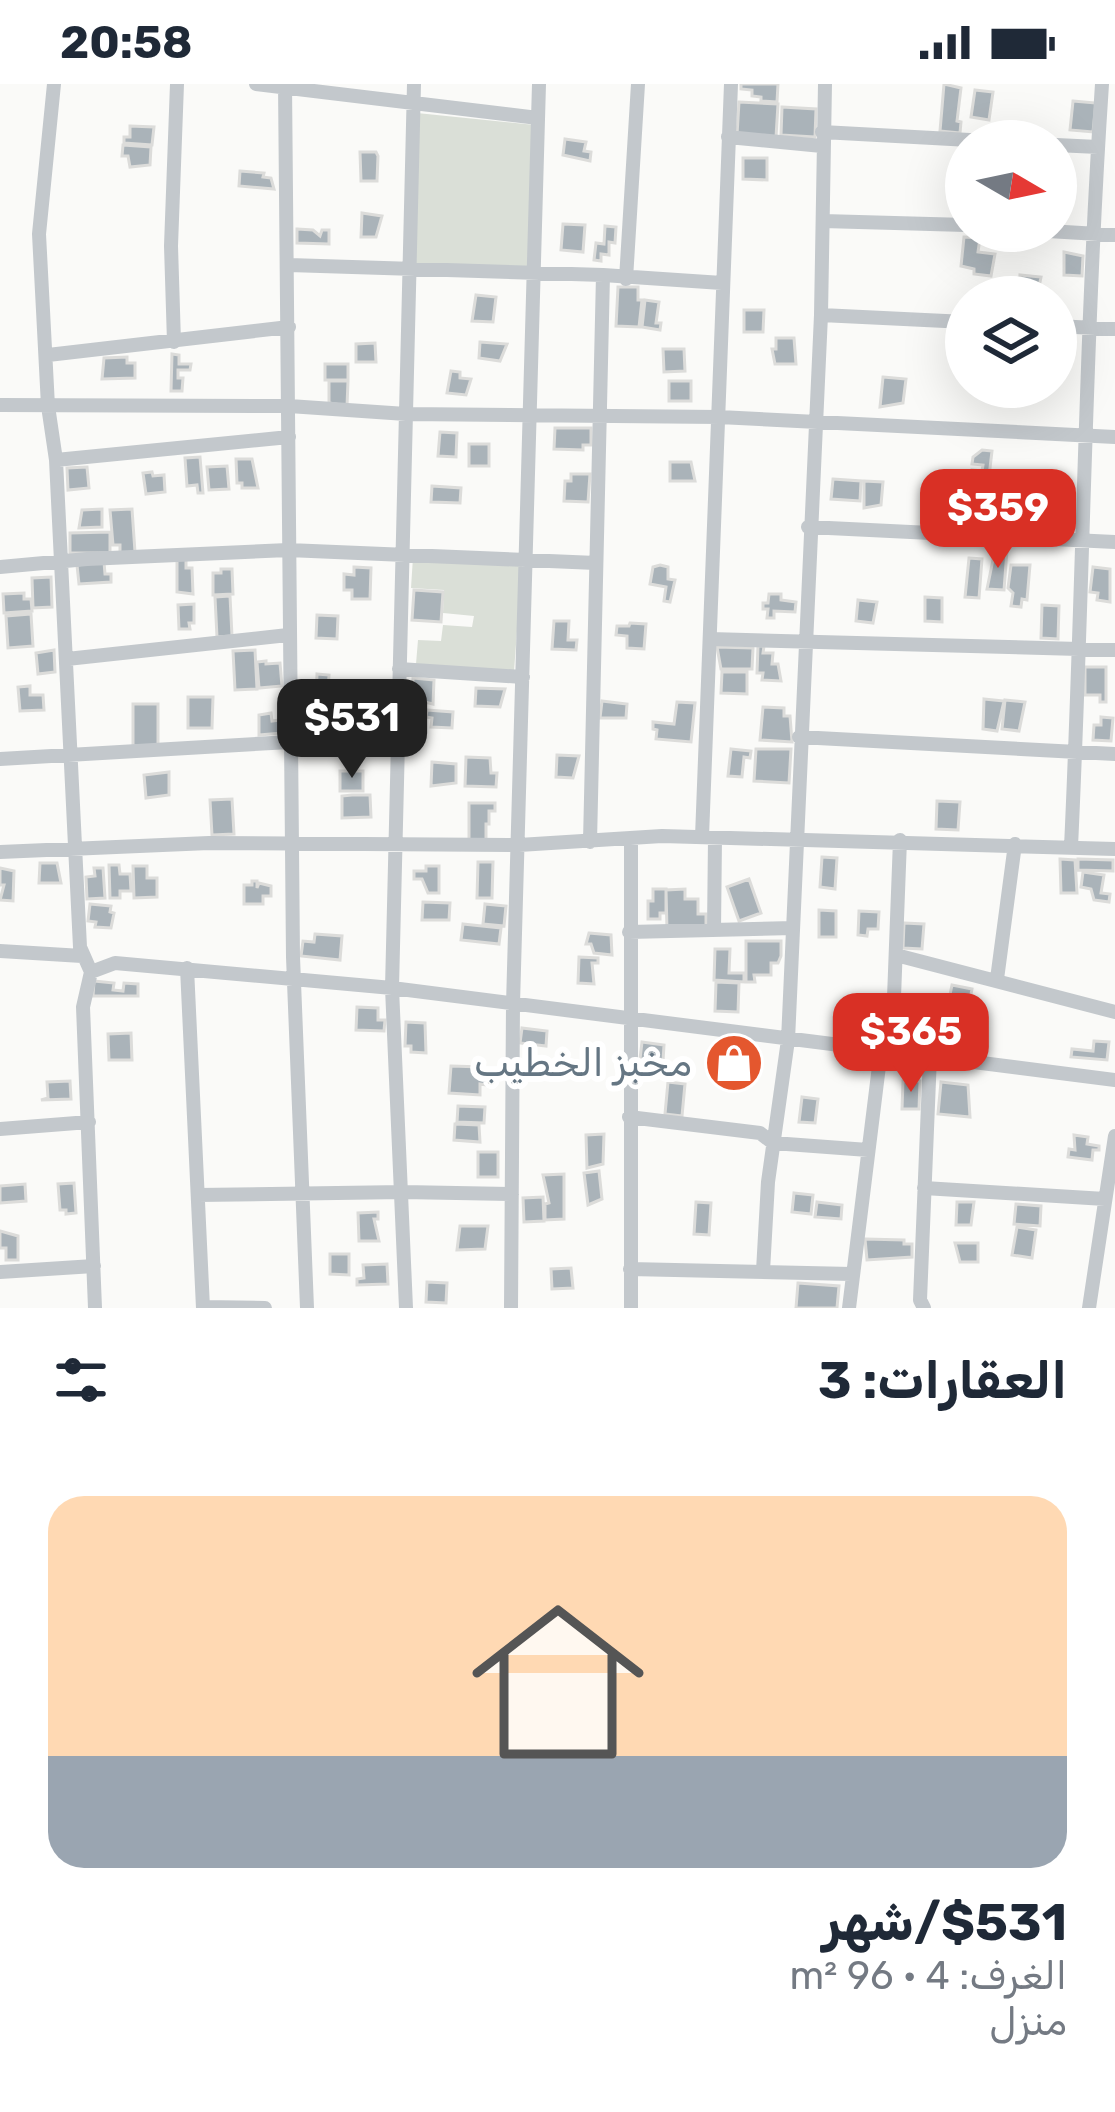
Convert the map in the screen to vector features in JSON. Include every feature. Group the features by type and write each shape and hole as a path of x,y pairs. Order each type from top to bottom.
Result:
{"street":[{"path":"55,84 40,233 82,956 91,972 83,1007 95,1308"},
{"path":"174,342 171,246 177,84"},
{"path":"256,84 538,118"},
{"path":"406,1308 392,988 414,84"},
{"path":"512,1308 513,1004 539,84"},
{"path":"626,279 638,84"},
{"path":"714,930 708,838 710,639 731,84"},
{"path":"763,1271 773,1143 788,1040 820,315 825,84"},
{"path":"1071,848 1085,540 1084,436 1102,84"},
{"path":"285,86 293,957 307,1308"},
{"path":"728,137 945,140"},
{"path":"1077,146 1098,147"},
{"path":"823,221 945,224"},
{"path":"1077,233 1115,235"},
{"path":"289,265 722,283"},
{"path":"590,842 603,275"},
{"path":"820,315 945,321"},
{"path":"48,355 289,327"},
{"path":"1077,327 1115,329"},
{"path":"0,405 289,406 406,414 815,419 1115,437"},
{"path":"56,460 289,437"},
{"path":"808,527 1115,542"},
{"path":"0,567 288,550 596,563"},
{"path":"67,658 288,635"},
{"path":"710,639 1115,650"},
{"path":"399,669 523,677"},
{"path":"799,737 1115,754"},
{"path":"0,759 290,742"},
{"path":"0,852 294,842 519,845 708,838 1115,849"},
{"path":"631,839 631,1308"},
{"path":"848,1308 868,1150 887,1050 900,840"},
{"path":"997,980 1015,844"},
{"path":"629,932 793,928"},
{"path":"0,951 82,956"},
{"path":"896,955 1115,1012"},
{"path":"91,972 115,963 392,988 1115,1080"},
{"path":"188,968 203,1308 266,1308"},
{"path":"924,1308 920,1300 930,1056"},
{"path":"629,1117 760,1133 773,1143 868,1150"},
{"path":"0,1129 89,1122"},
{"path":"1089,1308 1115,1136"},
{"path":"924,1188 1105,1199"},
{"path":"198,1195 512,1195"},
{"path":"0,1272 94,1267"},
{"path":"630,1269 852,1274"}],"shaded area":[{"path":"417,113 535,125 528,267 415,266"},
{"path":"413,557 522,565 514,671 416,664 418,640 441,641 443,625 472,627 474,616 443,613 444,590 411,588"}],"building":[{"path":"741,84 778,84 777,102 761,101 752,96 752,90 741,89"},
{"path":"944,84 961,88 957,120 945,120 945,132 940,131"},
{"path":"975,90 993,92 989,120 971,117"},
{"path":"1073,101 1096,103 1093,132 1077,131 1077,120 1071,120"},
{"path":"739,102 778,104 776,137 737,135"},
{"path":"782,107 816,109 815,137 781,135"},
{"path":"130,126 154,127 152,145 124,143 124,137 130,137"},
{"path":"565,139 586,142 584,151 591,152 590,161 563,155"},
{"path":"123,145 151,147 150,165 130,167 128,156 122,156"},
{"path":"360,152 376,152 377,181 361,181"},
{"path":"743,158 767,158 767,180 743,179"},
{"path":"240,171 264,173 274,189 239,186"},
{"path":"362,213 382,216 376,237 361,237"},
{"path":"563,224 585,225 583,252 561,250"},
{"path":"605,226 616,227 615,243 609,242 609,255 594,260 596,243 604,244"},
{"path":"297,229 313,230 320,236 322,230 329,230 329,244 297,243"},
{"path":"962,252 995,254 991,276 961,266"},
{"path":"1064,252 1083,256 1082,276 1064,275"},
{"path":"618,287 638,287 638,300 642,300 639,327 616,326"},
{"path":"476,295 496,297 493,322 472,321"},
{"path":"645,300 659,302 656,323 661,323 660,330 642,327"},
{"path":"744,310 764,310 763,332 744,332"},
{"path":"776,338 794,338 796,364 775,364"},
{"path":"480,342 507,344 500,361 479,358"},
{"path":"375,343 376,362 356,362 356,344"},
{"path":"663,349 684,349 685,371 664,372"},
{"path":"172,354 179,355 179,364 191,364 190,370 178,370 182,391 171,391"},
{"path":"127,357 127,363 135,363 135,378 102,379 104,358"},
{"path":"325,364 348,364 348,380 325,380"},
{"path":"451,371 471,379 466,395 447,393"},
{"path":"883,377 906,379 903,403 880,407"},
{"path":"329,381 348,381 347,406 329,403"},
{"path":"669,381 691,381 691,401 669,401"},
{"path":"555,428 591,428 591,445 583,445 583,450 554,449"},
{"path":"440,432 457,433 456,457 438,456"},
{"path":"469,444 489,444 489,466 469,466"},
{"path":"982,450 992,451 988,485 970,483 972,470 982,471 983,465 972,464"},
{"path":"200,457 203,493 198,493 197,485 187,486 185,458"},
{"path":"236,459 252,459 258,488 242,488 237,483"},
{"path":"670,462 691,462 695,481 670,481"},
{"path":"227,466 229,489 209,490 207,467"},
{"path":"87,467 89,488 68,490 67,468"},
{"path":"143,473 153,476 164,475 165,492 146,494"},
{"path":"571,474 590,474 588,502 564,501 565,481 571,481"},
{"path":"833,479 861,481 860,501 831,499"},
{"path":"864,481 883,482 881,505 864,508"},
{"path":"432,486 461,488 460,503 431,502"},
{"path":"972,488 989,488 989,501 978,501 981,518 971,518"},
{"path":"102,509 102,527 79,528 82,510"},
{"path":"132,509 135,552 120,553 120,545 113,545 110,510"},
{"path":"110,532 110,553 70,553 70,533"},
{"path":"995,550 1007,550 1004,590 987,589"},
{"path":"177,558 186,558 186,568 192,568 193,594 177,592"},
{"path":"969,558 982,559 979,598 965,597"},
{"path":"104,562 111,582 79,584 77,565"},
{"path":"1011,565 1030,565 1027,600 1022,599 1021,607 1011,606"},
{"path":"354,567 371,568 370,599 352,599 352,590 344,590 344,574 354,575"},
{"path":"653,567 668,567 668,579 675,580 670,602 664,601 666,587 650,584"},
{"path":"1093,567 1110,569 1110,602 1097,600 1098,593 1090,592"},
{"path":"232,569 233,594 213,595 213,573"},
{"path":"51,577 52,607 33,608 32,578"},
{"path":"414,590 443,592 441,622 412,620"},
{"path":"24,593 24,599 31,599 32,611 4,613 3,594"},
{"path":"769,594 796,602 795,612 774,611 774,618 767,618 763,603 768,603"},
{"path":"230,596 232,636 217,637 215,597"},
{"path":"925,597 942,598 942,622 925,621"},
{"path":"858,600 877,602 873,623 856,621"},
{"path":"194,604 194,623 189,623 190,629 179,629 178,605"},
{"path":"1042,605 1059,606 1058,639 1041,638"},
{"path":"31,614 33,646 8,648 6,616"},
{"path":"317,615 338,616 337,639 316,638"},
{"path":"554,621 569,621 568,640 577,640 576,650 552,649"},
{"path":"646,624 644,649 627,648 627,636 616,635 617,626"},
{"path":"758,646 764,646 763,653 773,653 772,664 778,664 781,681 762,680 763,673 757,673"},
{"path":"717,647 753,648 752,669 721,669"},
{"path":"54,650 55,672 38,674 36,653"},
{"path":"255,650 257,689 235,690 233,651"},
{"path":"257,662 280,663 282,686 259,688"},
{"path":"1085,667 1106,667 1106,702 1100,702 1100,695 1085,695"},
{"path":"722,672 747,672 747,694 721,693"},
{"path":"317,674 329,675 330,704 316,702"},
{"path":"413,678 434,680 433,704 412,699"},
{"path":"30,686 30,695 43,695 44,710 20,711 18,687"},
{"path":"476,688 505,689 500,707 475,706"},
{"path":"188,697 213,697 212,728 188,728"},
{"path":"984,699 1004,701 997,731 983,729"},
{"path":"1005,700 1025,702 1019,731 1002,729"},
{"path":"602,701 627,704 626,718 600,718"},
{"path":"677,702 695,703 691,742 656,739 653,722 674,724"},
{"path":"133,704 158,704 158,746 133,746"},
{"path":"763,707 784,708 784,716 790,716 792,742 760,740"},
{"path":"427,710 453,712 452,728 431,727"},
{"path":"271,713 272,721 280,720 282,733 259,735 259,715"},
{"path":"1101,717 1113,718 1111,741 1093,740 1094,725 1101,725"},
{"path":"731,749 751,751 750,758 744,757 742,777 728,776"},
{"path":"756,749 791,749 789,783 754,781"},
{"path":"557,755 579,756 573,778 556,777"},
{"path":"466,757 490,758 491,773 497,773 496,787 465,786"},
{"path":"432,762 456,764 456,783 431,786"},
{"path":"340,771 363,771 363,791 340,791"},
{"path":"169,772 169,795 146,798 144,775"},
{"path":"370,795 371,817 342,818 342,796"},
{"path":"232,799 234,834 212,835 210,800"},
{"path":"937,801 960,802 958,830 936,829"},
{"path":"469,803 495,803 495,811 489,811 486,840 469,840"},
{"path":"822,857 837,858 835,889 820,887"},
{"path":"1060,859 1075,860 1077,893 1061,893"},
{"path":"1078,859 1113,860 1113,871 1078,870"},
{"path":"478,862 493,862 492,898 477,898"},
{"path":"40,863 57,863 61,883 39,883"},
{"path":"109,865 119,865 120,874 130,874 131,891 120,891 120,898 110,898"},
{"path":"133,866 147,866 147,878 157,878 157,897 134,898"},
{"path":"426,866 439,866 439,893 428,893 422,879 414,879 414,871 426,871"},
{"path":"0,868 14,871 13,901 0,900 4,885 0,885"},
{"path":"94,868 103,868 105,898 87,899 86,877 95,876"},
{"path":"1083,872 1104,875 1101,893 1110,894 1109,902 1094,900 1091,889 1081,887"},
{"path":"749,879 761,913 739,921 727,887"},
{"path":"257,881 257,888 259,883 271,886 271,896 263,896 263,904 244,904 244,885"},
{"path":"653,889 666,889 666,913 660,913 660,919 648,919"},
{"path":"685,889 685,899 698,899 698,914 706,914 706,929 667,930 666,890"},
{"path":"423,902 450,903 449,920 422,920"},
{"path":"90,904 111,906 111,928 95,927 96,922 88,921"},
{"path":"485,904 506,906 504,926 483,924"},
{"path":"819,910 836,911 836,937 819,937"},
{"path":"859,911 879,912 878,929 868,929 867,936 858,935"},
{"path":"904,923 924,924 922,949 903,948"},
{"path":"463,924 501,928 499,944 461,940"},
{"path":"589,933 611,935 612,955 594,953 591,944 586,944"},
{"path":"315,934 342,936 340,960 301,956 303,941 314,942"},
{"path":"746,941 781,941 781,956 778,963 771,963 771,975 754,975 755,982 746,982"},
{"path":"715,949 730,949 729,973 744,973 744,982 714,980"},
{"path":"579,957 598,958 598,963 592,963 594,984 578,983"},
{"path":"94,981 114,983 113,990 123,991 124,983 138,984 138,996 93,996"},
{"path":"716,982 739,983 738,1012 715,1011"},
{"path":"952,985 972,989 968,1010 974,1011 973,1018 946,1014"},
{"path":"357,1007 378,1008 378,1020 385,1020 384,1031 356,1030"},
{"path":"406,1022 425,1023 426,1053 411,1052 411,1046 405,1046"},
{"path":"522,1028 547,1031 546,1046 520,1043"},
{"path":"131,1033 132,1060 109,1060 108,1034"},
{"path":"1094,1041 1109,1042 1107,1060 1071,1057 1072,1049 1093,1051"},
{"path":"642,1042 664,1045 663,1061 640,1059"},
{"path":"451,1066 482,1067 481,1078 488,1078 487,1085 480,1084 480,1095 449,1093"},
{"path":"70,1081 71,1099 41,1100 48,1098 47,1082"},
{"path":"903,1081 920,1081 919,1109 902,1109"},
{"path":"668,1082 685,1084 682,1116 665,1114"},
{"path":"941,1082 968,1085 970,1117 938,1114"},
{"path":"802,1097 818,1099 815,1123 799,1122"},
{"path":"458,1106 485,1107 484,1123 457,1122"},
{"path":"455,1124 479,1125 480,1142 454,1140"},
{"path":"604,1134 603,1164 587,1168 586,1135"},
{"path":"1074,1135 1088,1137 1087,1144 1099,1146 1092,1160 1068,1157 1069,1149 1075,1150"},
{"path":"478,1152 498,1152 498,1177 478,1177"},
{"path":"599,1171 602,1199 588,1205 584,1173"},
{"path":"564,1174 564,1219 545,1220 545,1204 549,1203 543,1175"},
{"path":"74,1183 76,1213 66,1214 60,1210 58,1184"},
{"path":"25,1184 26,1201 0,1203 0,1186"},
{"path":"794,1193 813,1195 811,1214 792,1212"},
{"path":"543,1197 544,1221 524,1222 523,1198"},
{"path":"696,1202 711,1203 709,1235 694,1234"},
{"path":"817,1202 842,1205 841,1219 815,1217"},
{"path":"957,1202 974,1202 971,1225 956,1225"},
{"path":"1016,1204 1041,1206 1040,1226 1014,1224"},
{"path":"378,1212 374,1219 379,1241 359,1241 358,1213"},
{"path":"460,1226 488,1226 485,1249 457,1250"},
{"path":"1017,1227 1036,1230 1032,1258 1012,1255"},
{"path":"0,1231 18,1236 18,1260 6,1260"},
{"path":"865,1239 904,1240 912,1244 912,1257 867,1260"},
{"path":"955,1243 978,1243 978,1262 960,1262"},
{"path":"330,1254 349,1254 349,1275 330,1274"},
{"path":"387,1264 388,1284 357,1285 357,1279 364,1278 363,1265"},
{"path":"571,1268 573,1288 552,1289 551,1269"},
{"path":"427,1282 447,1283 446,1303 426,1302"},
{"path":"798,1283 839,1286 837,1308 796,1308"}],"place":[{"name":"مخبز الخطيب","path":"734,1063"}]}
